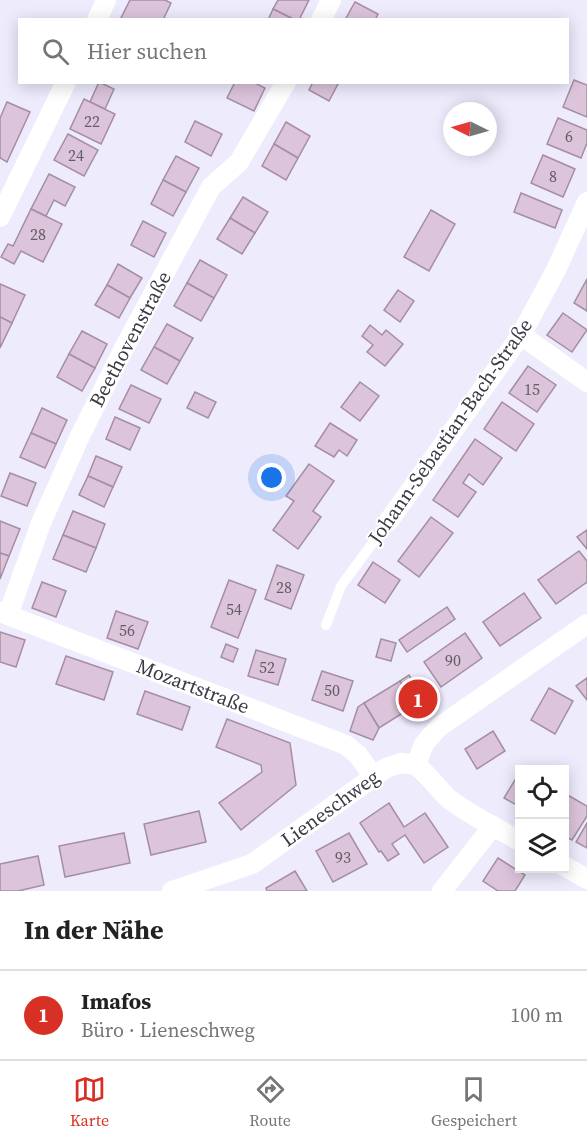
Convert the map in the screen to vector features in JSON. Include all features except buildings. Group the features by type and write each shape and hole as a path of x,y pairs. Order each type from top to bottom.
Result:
{"street":[{"path":"98,18 106,0"},
{"path":"322,18 331,0"},
{"path":"0,217 65,84"},
{"name":"Beethovenstraße","path":"4,614 79,438 124,348 211,187 238,162 285,84"},
{"name":"Johann-Sebastian-Bach-Straße","path":"388,522 521,335 556,270 587,202"},
{"path":"521,335 587,382"},
{"name":"Mozartstraße","path":"4,614 345,745 358,755 374,777"},
{"path":"515,839 452,800 440,790 427,773 416,765 424,744 439,727 587,624"},
{"name":"Lieneschweg","path":"172,891 252,864 386,768 401,763 416,765"},
{"path":"442,891 493,826"},
{"path":"569,869 587,879"}],"lane":[{"name":"Johann-Sebastian-Bach-Straße","path":"326,625 341,586 388,522"}],"place":[{"name":"Imafos","path":"418,699"}]}
